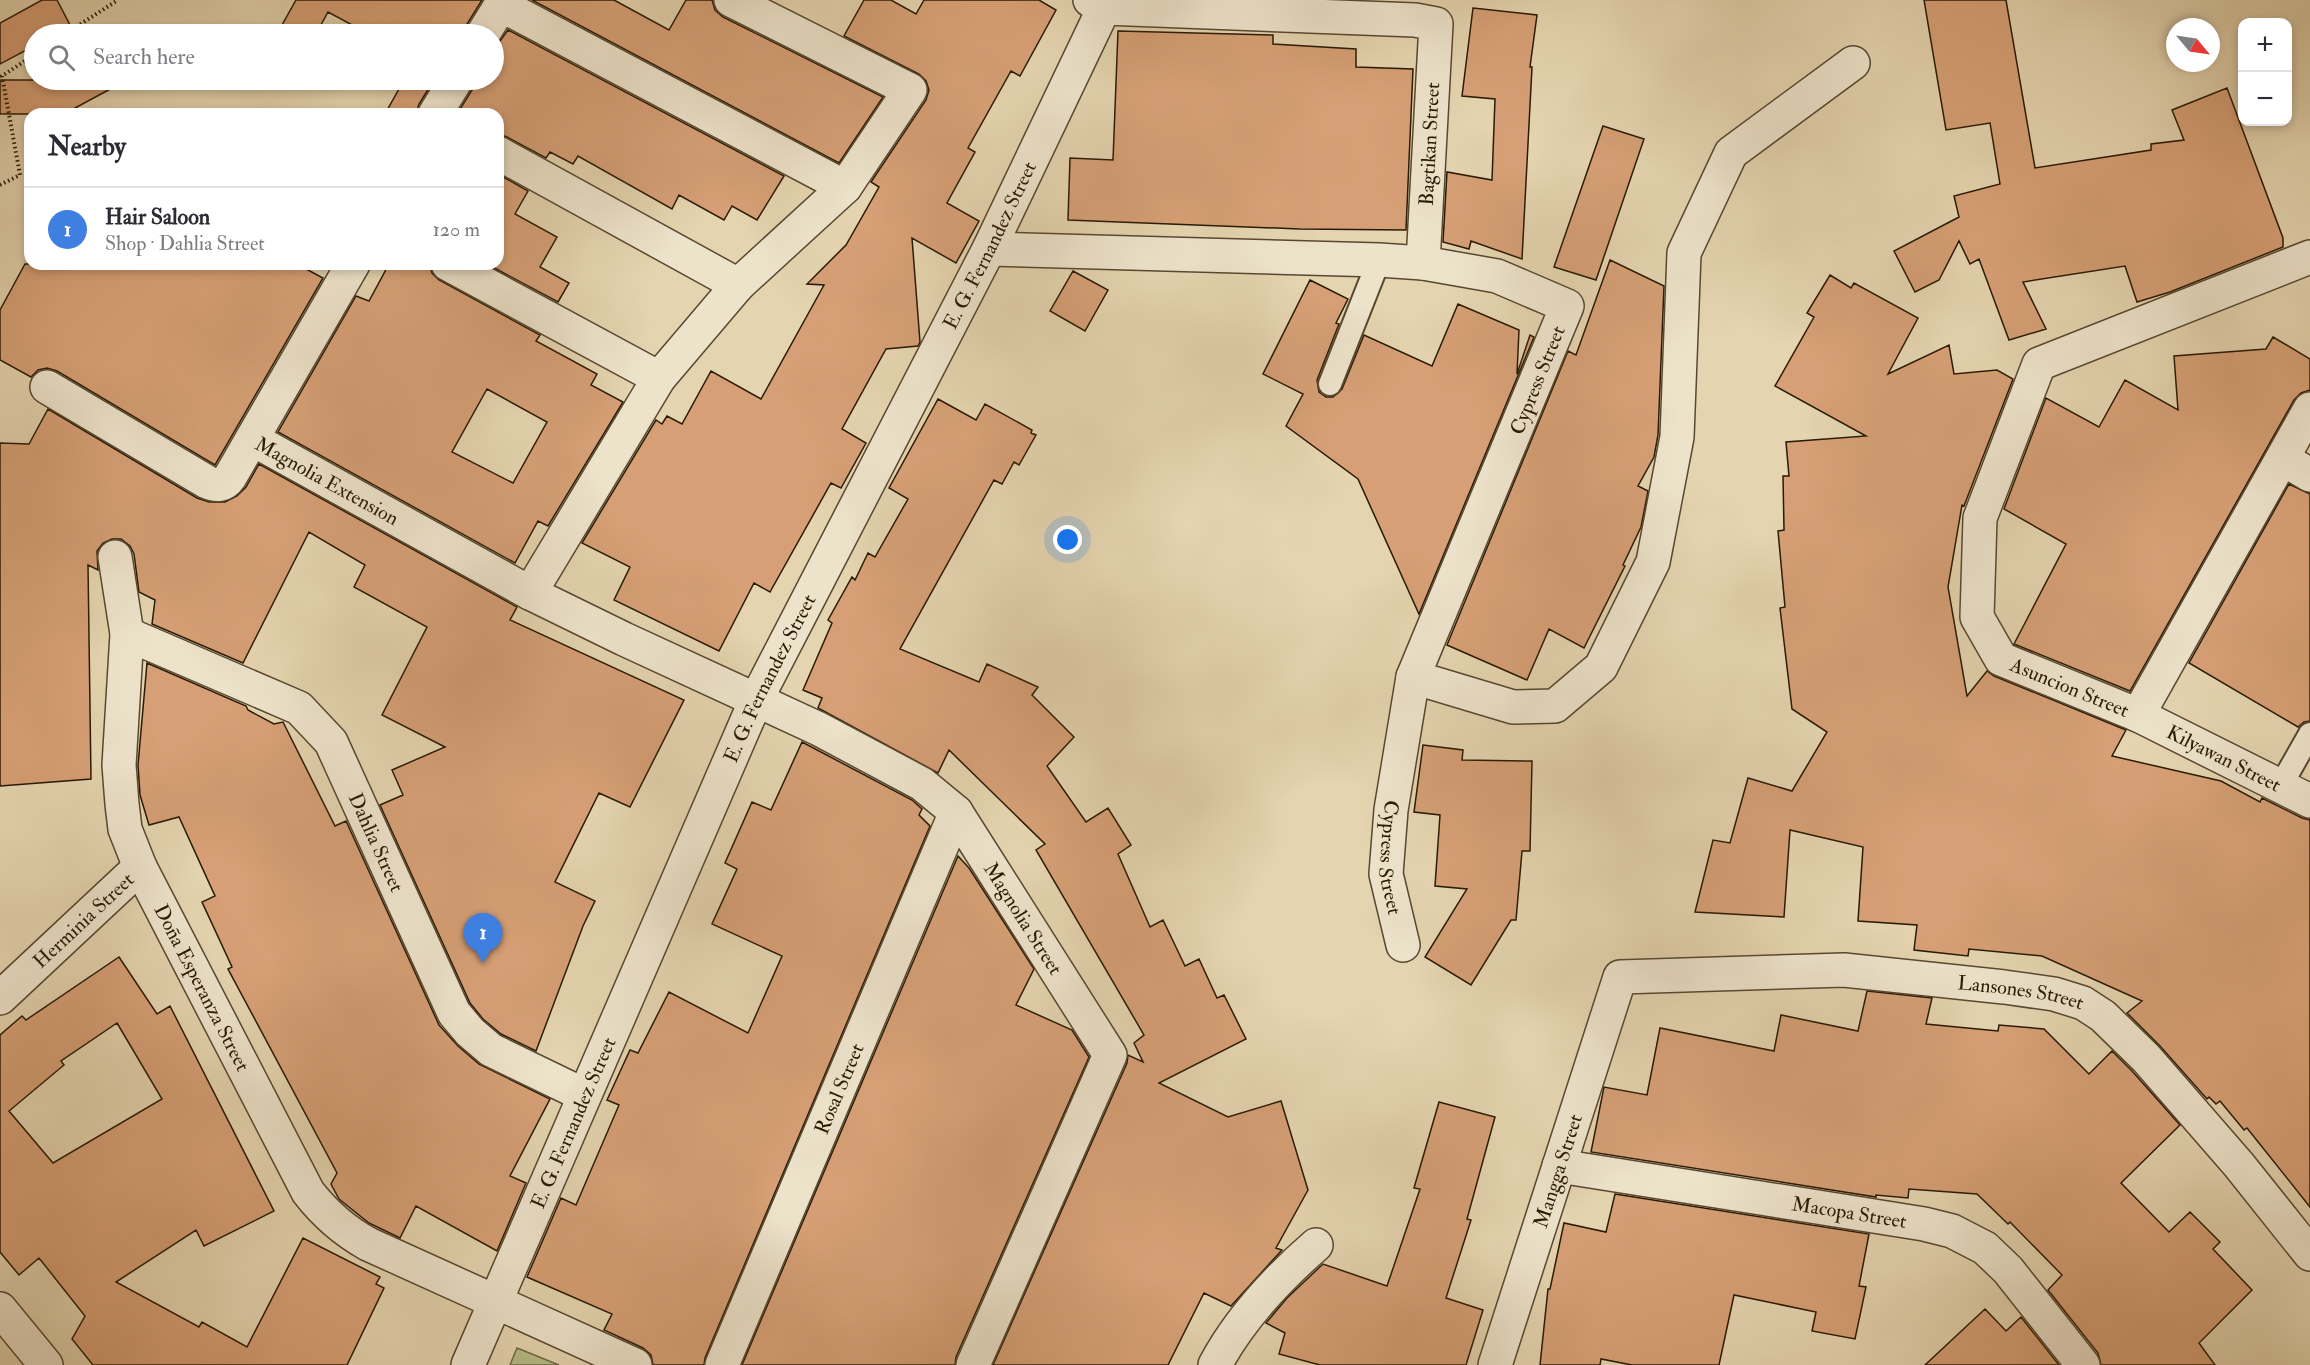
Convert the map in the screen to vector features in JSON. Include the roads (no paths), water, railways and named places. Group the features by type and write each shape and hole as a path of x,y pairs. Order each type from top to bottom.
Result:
{"street":[{"path":"530,594 659,378 738,285 845,187 910,90 731,0"},
{"path":"489,24 502,3 845,187"},
{"name":"Bagtikan Street","path":"1097,4 1415,20 1436,24 1423,263"},
{"name":"E. G. Fernandez Street","path":"468,1365 756,700 989,249 1097,4"},
{"path":"1413,677 1513,707 1555,706 1601,667 1653,562 1677,436 1684,253 1731,153 1853,63"},
{"path":"439,108 450,90"},
{"path":"504,156 738,285"},
{"name":"Cypress Street","path":"989,249 1423,263 1497,276 1567,306 1413,677 1391,810 1386,874 1403,945"},
{"name":"Asuncion Street","path":"2310,256 2039,364 1980,518 1977,617 2001,659 2138,715 2297,467 2310,409"},
{"path":"252,439 350,270"},
{"path":"459,270 659,378"},
{"name":"Magnolia Extension","path":"48,387 214,485 227,482 252,439 530,594 624,639"},
{"name":"Doña Esperanza Street","path":"115,557 127,634 119,765 125,829 140,867 308,1192 325,1213 350,1234 368,1244 635,1365"},
{"name":"Dahlia Street","path":"127,634 299,708 331,742 454,1013 470,1032 491,1050 584,1095"},
{"name":"Magnolia Street","path":"624,639 819,729 922,784 956,812 1110,1054 973,1365"},
{"name":"Kilyawan Street","path":"2138,715 2310,801"},
{"name":"Rosal Street","path":"722,1365 956,812"},
{"name":"Herminia Street","path":"0,998 140,867"},
{"name":"Lansones Street","path":"1620,977 1844,970 2014,988 2054,994 2083,1003 2112,1023 2146,1058 2239,1165 2310,1254"},
{"name":"Mangga Street","path":"1496,1365 1620,977"},
{"name":"Macopa Street","path":"1559,1166 1912,1222 1952,1231 1985,1248 2008,1270 2083,1365"},
{"path":"1215,1365 1232,1336 1283,1273 1316,1245"},
{"path":"0,1309 44,1364"}],"lane":[{"path":"1330,384 1379,260"},
{"path":"2281,785 2310,734"}],"place":[{"name":"Hair Saloon","path":"483,963"}]}
